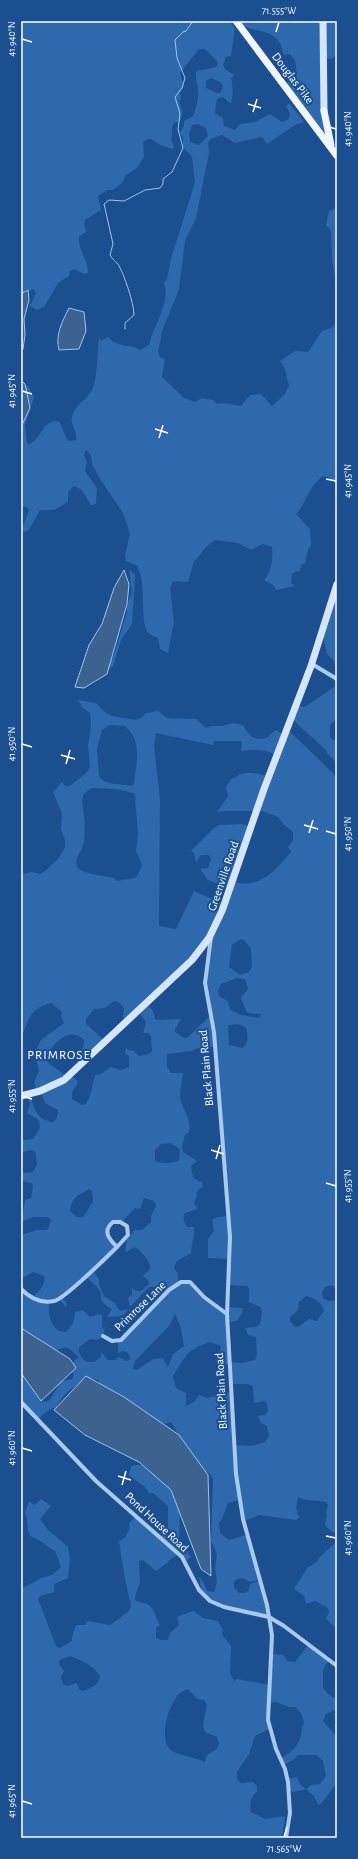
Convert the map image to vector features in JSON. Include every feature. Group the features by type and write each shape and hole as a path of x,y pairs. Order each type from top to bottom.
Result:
{"main road":[{"name":"Douglas Pike","path":"236,21 332,147"},
{"path":"323,21 324,111 332,147 337,156"},
{"path":"318,129 324,111"},
{"path":"318,129 327,125"},
{"name":"Greenville Road","path":"21,1096 29,1095 52,1086 68,1076 192,960 211,936 222,912 264,789 312,664 337,584"}],"street":[{"path":"312,664 337,679"},
{"name":"Black Plain Road","path":"211,936 205,983 214,1032 230,1238 227,1314 238,1490 243,1519 269,1617 272,1652 268,1720 276,1749 285,1769 288,1782 290,1813 286,1838"},
{"path":"21,1289 31,1298 43,1302 56,1301 100,1264 117,1247 128,1235 127,1226 118,1222 111,1223 107,1233 117,1247"},
{"name":"Primrose Lane","path":"103,1336 112,1341 121,1340 169,1290 181,1282 190,1282 204,1297 227,1314"},
{"name":"Pond House Road","path":"21,1402 96,1480 182,1558 199,1590 210,1601 224,1607 269,1617 284,1626 337,1666"}],"shaded area":[{"path":"21,21 229,21 235,28 231,56 226,57 223,65 225,69 234,75 231,78 232,101 231,104 223,97 217,99 215,113 223,118 224,126 235,130 240,124 255,122 270,114 282,122 289,119 290,114 286,106 289,103 304,122 295,125 267,144 262,137 235,143 222,135 210,139 208,143 209,152 196,218 185,241 179,289 162,331 158,352 160,357 165,359 162,377 184,398 195,402 202,398 213,400 217,404 223,403 241,406 250,395 261,394 272,406 284,395 289,386 285,369 280,361 295,351 308,352 322,331 333,327 337,320 337,484 330,478 324,476 311,489 296,514 310,529 311,546 308,549 305,563 301,565 300,571 292,574 291,583 295,586 276,590 273,585 264,580 270,569 272,547 263,544 251,550 238,543 215,540 206,547 194,562 188,582 173,581 170,588 174,622 168,653 160,649 158,638 148,633 146,629 143,612 142,582 138,566 126,561 125,555 130,534 123,513 100,479 92,464 91,455 86,450 84,455 87,462 85,471 97,488 96,504 91,505 82,490 74,486 68,492 68,502 54,510 40,510 30,528 26,532 22,530 29,510 26,507 21,506 21,384 28,386 34,397 25,425 27,443 29,444 34,441 45,426 53,421 59,421 67,439 70,441 76,440 72,417 75,409 90,394 94,385 99,337 101,341 108,337 120,345 140,350 149,345 161,315 166,290 164,282 167,280 171,259 195,182 192,157 183,147 183,137 180,133 184,125 184,121 193,116 197,104 198,88 196,72 217,66 218,62 205,49 199,49 180,73 184,86 180,93 181,100 179,100 182,111 181,120 172,126 171,140 174,146 173,149 160,145 151,139 143,142 144,157 136,169 126,175 122,183 113,190 107,190 98,196 101,210 85,220 84,224 86,232 79,237 79,242 88,273 84,274 74,269 70,271 69,276 58,283 44,307 37,310 30,306 36,293 33,289 21,296","holes":["211,78 222,83 223,87 220,93 216,93 206,88 206,81","198,124 206,128 208,136 199,145 190,142 189,134 192,125"]},
{"path":"236,21 292,23 296,21 337,21 337,55 331,59 323,58 326,137 285,84 297,75 295,60 290,54 284,55 278,40 273,36 246,27"},
{"path":"334,209 337,210 337,288 332,260 331,230 326,225 329,211"},
{"path":"28,290 29,300 24,319 25,335 23,349 21,349 21,294"},
{"path":"69,308 84,312 86,331 79,349 59,350 59,334"},
{"path":"21,380 25,384 30,408 21,427"},
{"path":"124,570 129,584 127,604 107,674 84,688 75,687 89,645 102,624 114,588"},
{"path":"130,570 135,575 132,624 121,640 113,666 107,670 115,651 132,593"},
{"path":"337,592 337,671 334,661 327,654 322,632"},
{"path":"334,687 337,688 337,718 330,725 330,737 333,740 337,740 337,763 326,752 327,751 292,719 297,706 305,707"},
{"path":"78,700 96,703 106,713 112,716 135,720 141,718 146,713 158,711 167,718 196,719 206,728 233,723 243,725 249,734 258,739 268,737 276,730 284,735 287,729 333,773 337,780 337,1289 331,1285 325,1287 322,1292 323,1298 329,1301 335,1300 337,1296 337,1532 332,1532 325,1525 328,1505 326,1502 301,1499 298,1497 296,1508 300,1517 296,1520 259,1515 244,1521 239,1500 228,1503 219,1523 220,1533 229,1540 246,1535 259,1580 250,1582 240,1578 234,1582 234,1587 239,1593 245,1593 249,1590 250,1584 259,1581 269,1617 210,1602 199,1590 201,1588 199,1577 204,1583 207,1591 214,1592 217,1582 215,1568 217,1554 211,1541 213,1480 211,1475 193,1458 171,1422 159,1425 115,1405 98,1380 91,1378 70,1390 55,1408 50,1409 38,1419 21,1402 21,1373 27,1377 42,1401 46,1402 50,1400 61,1381 72,1379 74,1375 70,1368 75,1360 79,1358 70,1349 64,1347 57,1350 21,1335 21,1290 32,1298 44,1283 44,1276 33,1272 21,1279 21,1235 37,1230 47,1230 51,1220 48,1217 34,1217 21,1222 25,1200 31,1198 33,1187 32,1183 21,1181 21,1173 33,1172 37,1164 35,1152 31,1150 23,1152 21,1138 25,1140 33,1139 40,1128 39,1120 27,1113 30,1105 28,1096 31,1095 33,1105 40,1117 54,1122 57,1117 58,1110 45,1103 41,1092 37,1092 34,1082 39,1070 37,1063 37,1047 41,1040 64,1023 61,1017 62,1012 51,1003 44,1005 38,1008 30,1016 21,1040 21,877 22,874 32,872 40,874 45,871 59,858 65,847 65,840 61,830 62,813 53,793 62,782 65,786 70,786 86,773 90,767 88,746 91,725 90,713 83,708","holes":["110,725 125,726 131,732 136,746 137,761 134,784 131,786 113,784 101,779 99,776 97,749 102,730","156,733 213,745 214,741 242,741 241,751 255,750 273,753 277,756 269,776 246,773 231,779 226,787 228,796 217,812 262,811 278,817 284,825 293,832 293,840 288,847 291,852 273,872 259,881 243,884 233,882 251,826 242,824 219,825 214,828 191,851 194,853 196,863 201,855 208,855 211,858 208,868 200,869 208,880 230,889 224,904 194,891 176,929 159,926 160,799 154,746","92,788 116,789 133,793 135,796 138,835 136,851 142,865 138,875 135,878 117,881 114,878 84,872 78,868 76,862 83,845 85,823 82,804 83,797","241,939 245,941 251,949 252,967 249,972 240,975 229,967 232,945","210,940 206,996 211,1015 188,1037 184,1038 175,1032 175,1029 181,1019 155,1019 153,1011 147,1004","237,978 245,979 248,989 241,998 247,1013 261,1014 259,1018 241,1015 231,1010 230,1011 228,1001 220,997 218,991 221,984","114,1001 120,1003 124,1008 123,1017 127,1020 138,1011 146,1022 143,1033 148,1033 151,1037 152,1051 149,1054 139,1056 134,1051 128,1050 126,1047 125,1053 129,1057 129,1067 121,1070 111,1067 101,1074 95,1075 88,1100 86,1104 82,1105 72,1099 72,1093 78,1082 71,1075 67,1077 46,1060 53,1046 61,1038 71,1034 84,1040 82,1050 89,1057 104,1040 86,1024 86,1019 94,1009 105,1008","238,1024 246,1028 248,1039 243,1048 229,1045 228,1025","205,1047 214,1047 228,1216 218,1217 212,1220 214,1231 208,1239 208,1258 229,1259 228,1285 247,1286 249,1289 249,1302 260,1307 262,1312 260,1324 256,1327 245,1328 248,1335 256,1337 257,1355 255,1360 242,1363 230,1362 228,1322 237,1321 243,1312 242,1308 228,1307 226,1314 189,1283 178,1282 178,1274 174,1268 177,1261 191,1253 194,1234 194,1227 187,1227 184,1222 185,1213 198,1209 194,1203 197,1196 196,1193 203,1187 202,1182 195,1179 192,1172 191,1166 197,1161 183,1152 182,1147 185,1135 189,1132 190,1127 180,1096 183,1073 171,1073 167,1067 167,1054 193,1051 195,1049","170,1143 180,1149 179,1160 177,1161 167,1163 155,1161 155,1150 161,1144","89,1189 92,1191 93,1202 83,1217 77,1217 70,1211 72,1202 79,1195","144,1198 154,1201 156,1206 151,1216 151,1222 142,1230 135,1230 127,1239 125,1251 126,1252 135,1247 146,1257 150,1269 143,1276 148,1280 149,1284 141,1291 136,1291 132,1288 132,1295 128,1298 130,1307 149,1287 154,1287 163,1296 118,1342 118,1353 123,1351 128,1353 131,1359 127,1361 118,1357 115,1360 108,1360 101,1352 101,1357 94,1362 87,1362 81,1356 79,1347 90,1339 97,1340 103,1337 105,1326 102,1330 102,1315 98,1314 90,1317 83,1310 75,1312 74,1321 68,1330 66,1332 59,1331 54,1326 50,1318 49,1303 59,1299 66,1307 67,1304 62,1297 86,1277 97,1287 101,1293 101,1299 103,1302 112,1309 107,1317 119,1316 126,1312 128,1309 121,1311 117,1308 115,1303 104,1296 99,1285 99,1279 93,1271 115,1246 107,1234 111,1224 121,1223 135,1208 140,1209","306,1296 317,1301 324,1311 317,1321 309,1319 298,1327 295,1327 290,1321 290,1317 298,1310 299,1302","175,1314 181,1328 184,1346 173,1354 168,1367 163,1358 153,1359 137,1370 133,1369 135,1361 169,1326","210,1342 221,1346 217,1365 229,1364 231,1384 248,1384 253,1386 254,1403 265,1401 267,1404 268,1411 265,1415 258,1416 261,1423 267,1426 269,1436 265,1442 252,1446 235,1445 231,1392 208,1398 199,1395 194,1402 186,1406 186,1393 176,1388 173,1376 187,1354"]},
{"path":"21,1328 70,1359 76,1368 41,1401 21,1373"},
{"path":"86,1376 124,1397 179,1435 208,1475 211,1576 201,1569 171,1490 139,1462 85,1435 54,1410"},
{"path":"142,1465 173,1488 180,1511 179,1539 191,1557 185,1561 178,1554 156,1571 143,1560 139,1561 140,1583 135,1600 150,1606 153,1610 160,1625 156,1628 156,1638 168,1640 171,1632 179,1625 177,1617 193,1611 203,1618 218,1621 223,1630 222,1635 231,1646 230,1673 234,1681 237,1679 270,1685 272,1654 283,1655 287,1661 295,1662 308,1645 328,1661 323,1670 323,1688 329,1695 337,1699 337,1709 326,1714 323,1721 337,1737 337,1782 322,1803 318,1805 314,1796 306,1789 311,1785 320,1784 326,1776 323,1761 316,1755 298,1755 284,1765 281,1758 293,1749 301,1736 304,1723 301,1713 295,1707 288,1707 277,1702 268,1703 270,1729 255,1736 249,1754 237,1772 237,1779 241,1783 253,1782 257,1786 257,1792 251,1800 251,1812 265,1819 285,1816 282,1838 21,1838 21,1589 41,1578 52,1575 61,1567 55,1551 30,1536 25,1513 29,1501 34,1505 41,1499 51,1506 40,1519 48,1530 68,1547 70,1560 68,1578 54,1584 54,1592 40,1596 38,1599 56,1646 60,1648 72,1641 76,1625 85,1625 88,1621 110,1625 129,1611 131,1606 119,1541 127,1534 129,1523 136,1516 160,1537 168,1529 168,1506 153,1493 149,1493 146,1488 129,1475 131,1466","holes":["70,1656 94,1669 100,1676 98,1682 92,1687 83,1691 79,1689 77,1683 67,1686 63,1684 61,1677 64,1671 59,1664 60,1660","188,1689 197,1699 204,1700 207,1705 203,1725 205,1732 217,1737 219,1744 217,1749 206,1756 205,1762 172,1751 165,1739 166,1722 172,1704 180,1693"]},
{"path":"337,1537 337,1629 326,1619 329,1612 328,1608 315,1601 306,1604 304,1596 294,1589 308,1567 317,1562 320,1557 334,1544"},
{"path":"297,1777 300,1785 306,1789 293,1792 289,1790 287,1779"}],"waterway":[{"path":"125,329 125,323 134,315 134,310 131,296 123,274 118,264 110,255 113,244 104,204 109,200 124,201 145,190 160,188 163,184 163,179 172,172 183,148 178,129 180,114 175,97 182,88 185,78 177,58 175,40 186,31 193,21"}],"district":[{"name":"PRIMROSE","path":"59,1055"}]}
